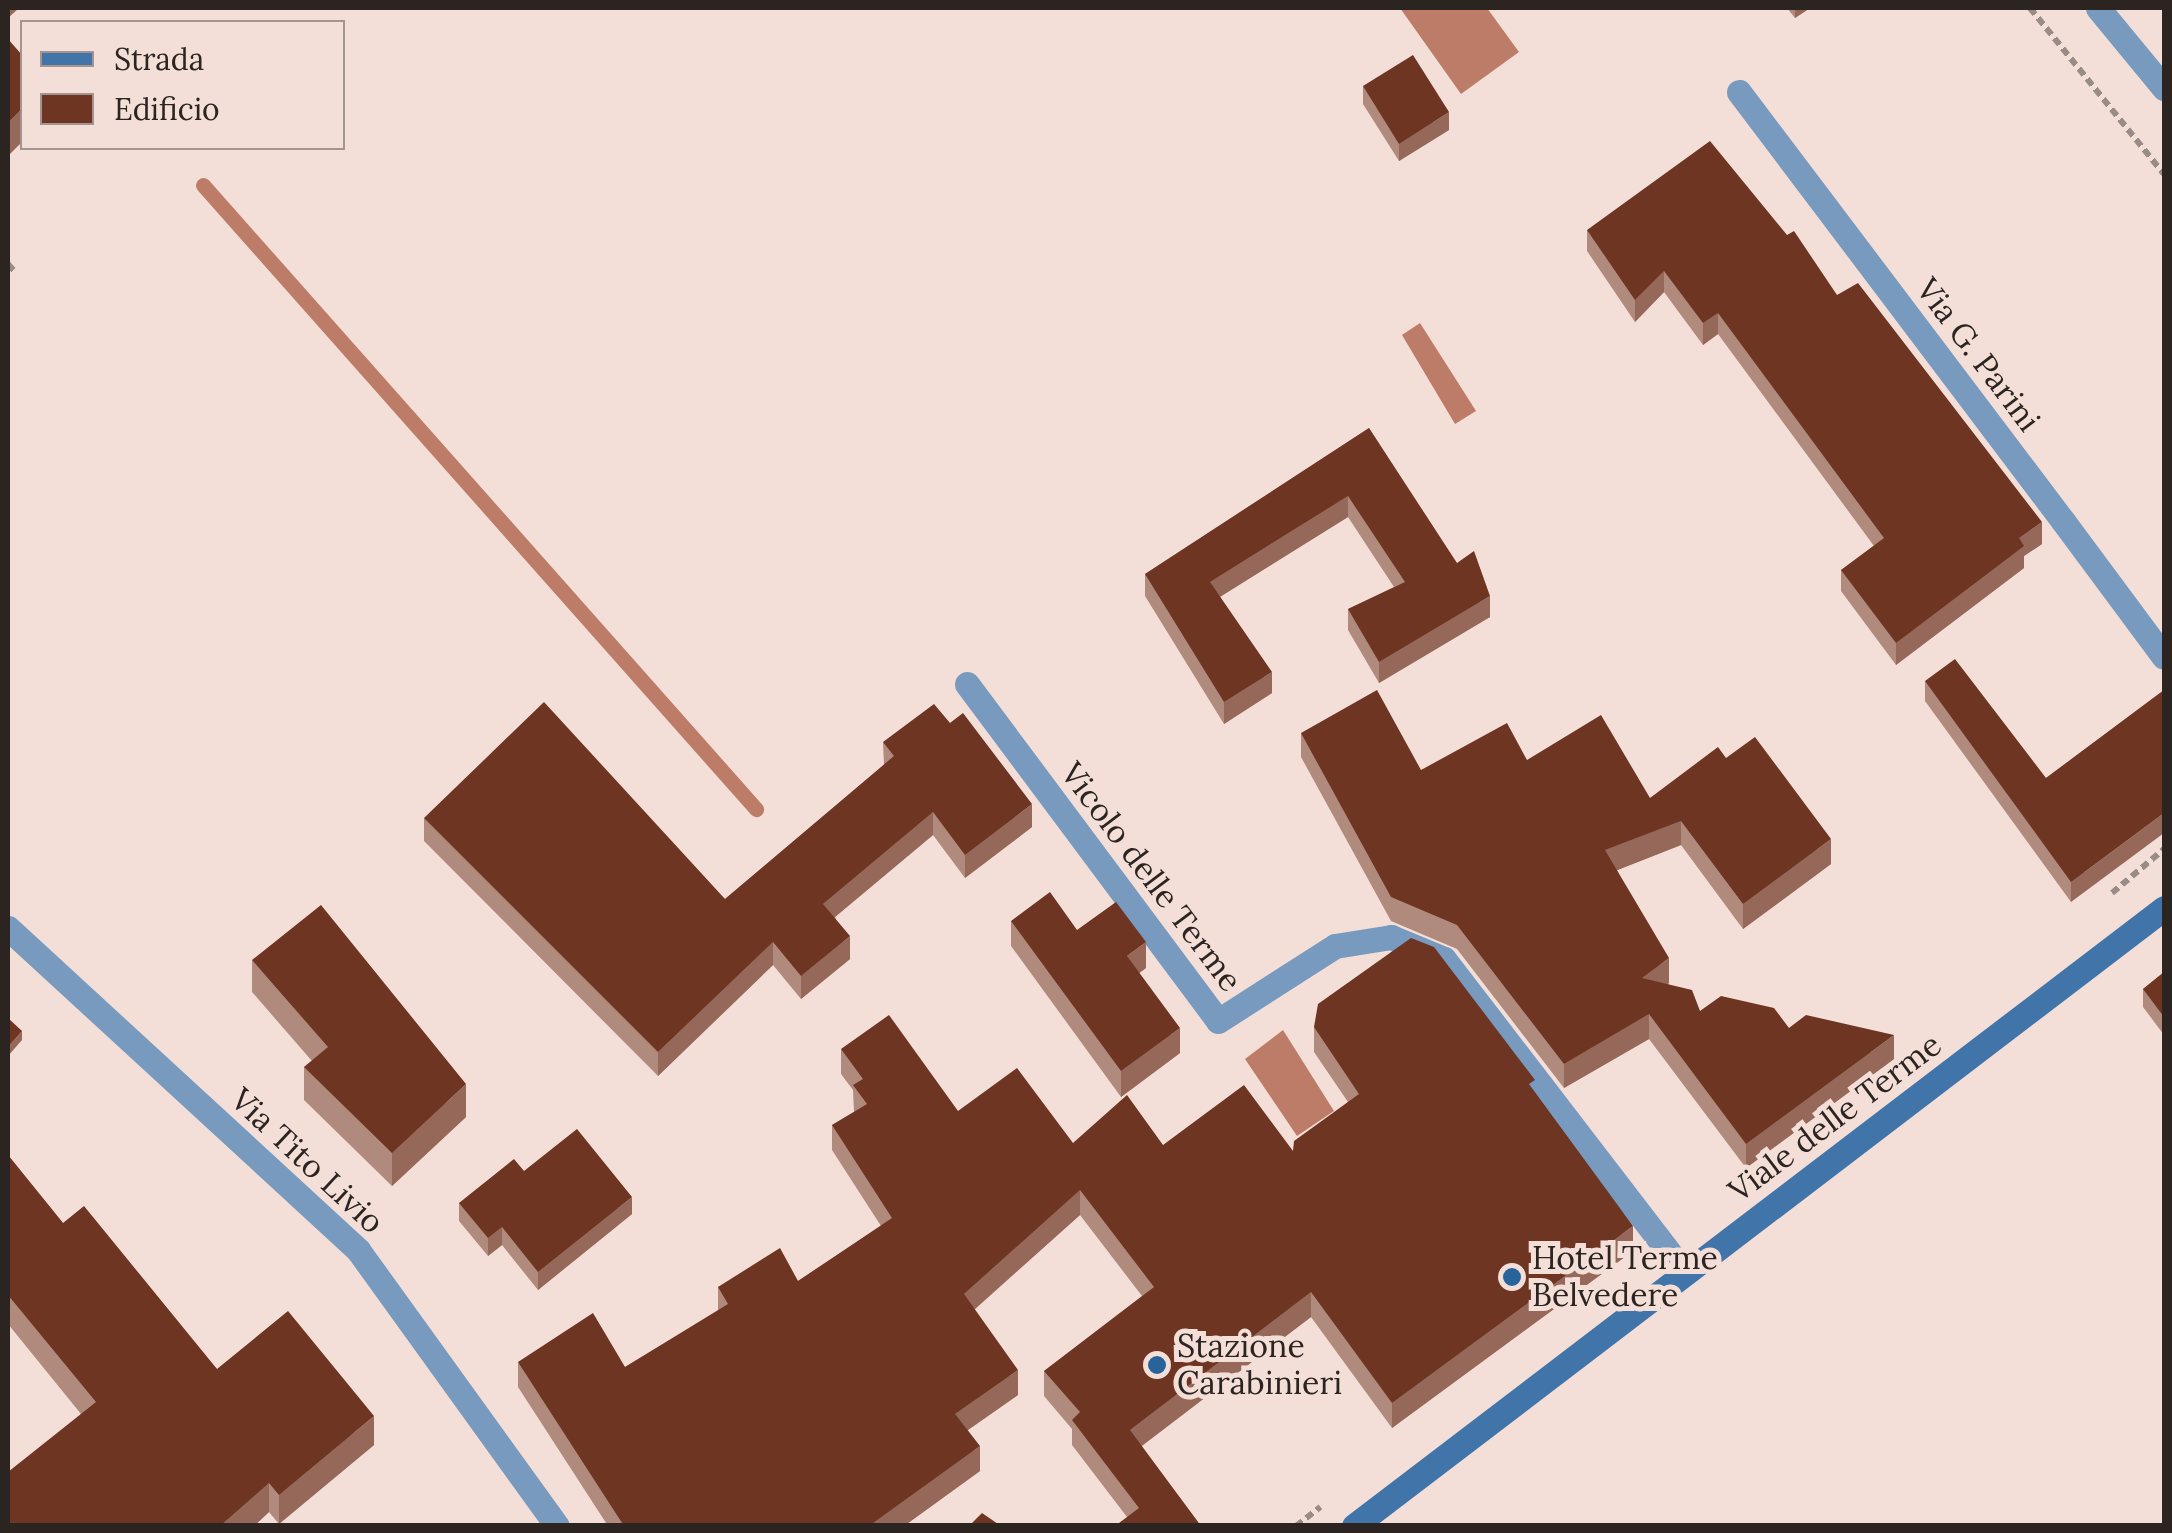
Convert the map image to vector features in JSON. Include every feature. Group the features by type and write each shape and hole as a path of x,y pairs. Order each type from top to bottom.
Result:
{"street":[{"path":"2098,8 2164,88"},
{"name":"Via G. Parini","path":"1739,92 2164,657"},
{"name":"Vicolo delle Terme","path":"968,684 1218,1021 1335,946 1391,937 1444,959 1685,1273"},
{"name":"Viale delle Terme","path":"1354,1526 2164,908"},
{"name":"Via Tito Livio","path":"8,928 358,1250 557,1526"}],"path":[{"path":"2030,8 2164,174"},
{"path":"8,264 14,271"}],"shaded area":[{"path":"1400,8 1487,8 1519,52 1461,94"},
{"path":"1420,323 1476,411 1455,424 1402,335"},
{"path":"1283,1030 1334,1111 1297,1136 1245,1059"}],"building":[{"path":"8,39 20,53 20,111 8,123"},
{"path":"1413,55 1449,112 1399,144 1363,86"},
{"path":"1710,141 1787,235 1794,231 1837,295 1858,283 2042,522 2019,538 2024,546 1896,643 1841,570 1884,538 1718,313 1703,323 1664,271 1635,300 1587,230"},
{"path":"1369,428 1457,563 1474,551 1490,596 1379,662 1348,609 1405,582 1348,496 1210,582 1272,672 1224,702 1145,574"},
{"path":"1955,659 2046,778 2164,690 2164,813 2071,882 1925,681"},
{"path":"1377,690 1421,770 1507,723 1527,760 1601,715 1650,798 1718,747 1726,758 1755,737 1831,839 1743,904 1681,821 1605,850 1669,958 1642,978 1692,990 1700,1011 1721,996 1774,1008 1789,1028 1806,1015 1894,1035 1746,1144 1649,1014 1564,1064 1457,925 1391,897 1301,733"},
{"path":"544,702 725,899 894,756 883,742 934,704 950,723 963,713 1032,804 965,855 933,812 823,904 850,936 801,976 773,942 658,1052 424,818"},
{"path":"1050,892 1077,930 1116,902 1146,942 1127,956 1180,1028 1121,1071 1011,921"},
{"path":"321,905 466,1084 392,1153 304,1067 328,1047 252,960"},
{"path":"1411,938 1434,947 1535,1080 1529,1084 1633,1226 1392,1403 1311,1292 1130,1430 1201,1526 1115,1526 1139,1508 1072,1420 1080,1412 1044,1371 1154,1287 1080,1190 964,1294 1018,1370 955,1414 980,1446 869,1526 624,1526 518,1362 593,1313 625,1367 728,1304 718,1287 780,1248 798,1281 892,1218 832,1125 867,1104 853,1085 863,1079 841,1049 889,1015 958,1111 1017,1068 1073,1143 1127,1095 1163,1145 1244,1085 1293,1151 1294,1141 1359,1094 1314,1027 1318,1004"},
{"path":"2164,972 2164,1017 2143,989"},
{"path":"8,1018 22,1031 8,1047"},
{"path":"577,1129 632,1197 538,1272 502,1227 488,1238 459,1203 514,1159 524,1171"},
{"path":"8,1155 63,1223 84,1206 217,1369 288,1311 374,1416 279,1495 269,1483 220,1526 8,1526 8,1472 96,1402 8,1295"},
{"path":"982,1513 1001,1526 969,1526"}],"waterway":[{"path":"203,185 756,809"}],"place":[{"name":"Hotel Terme Belvedere","path":"1512,1277"},
{"name":"Stazione Carabinieri","path":"1157,1365"}]}
